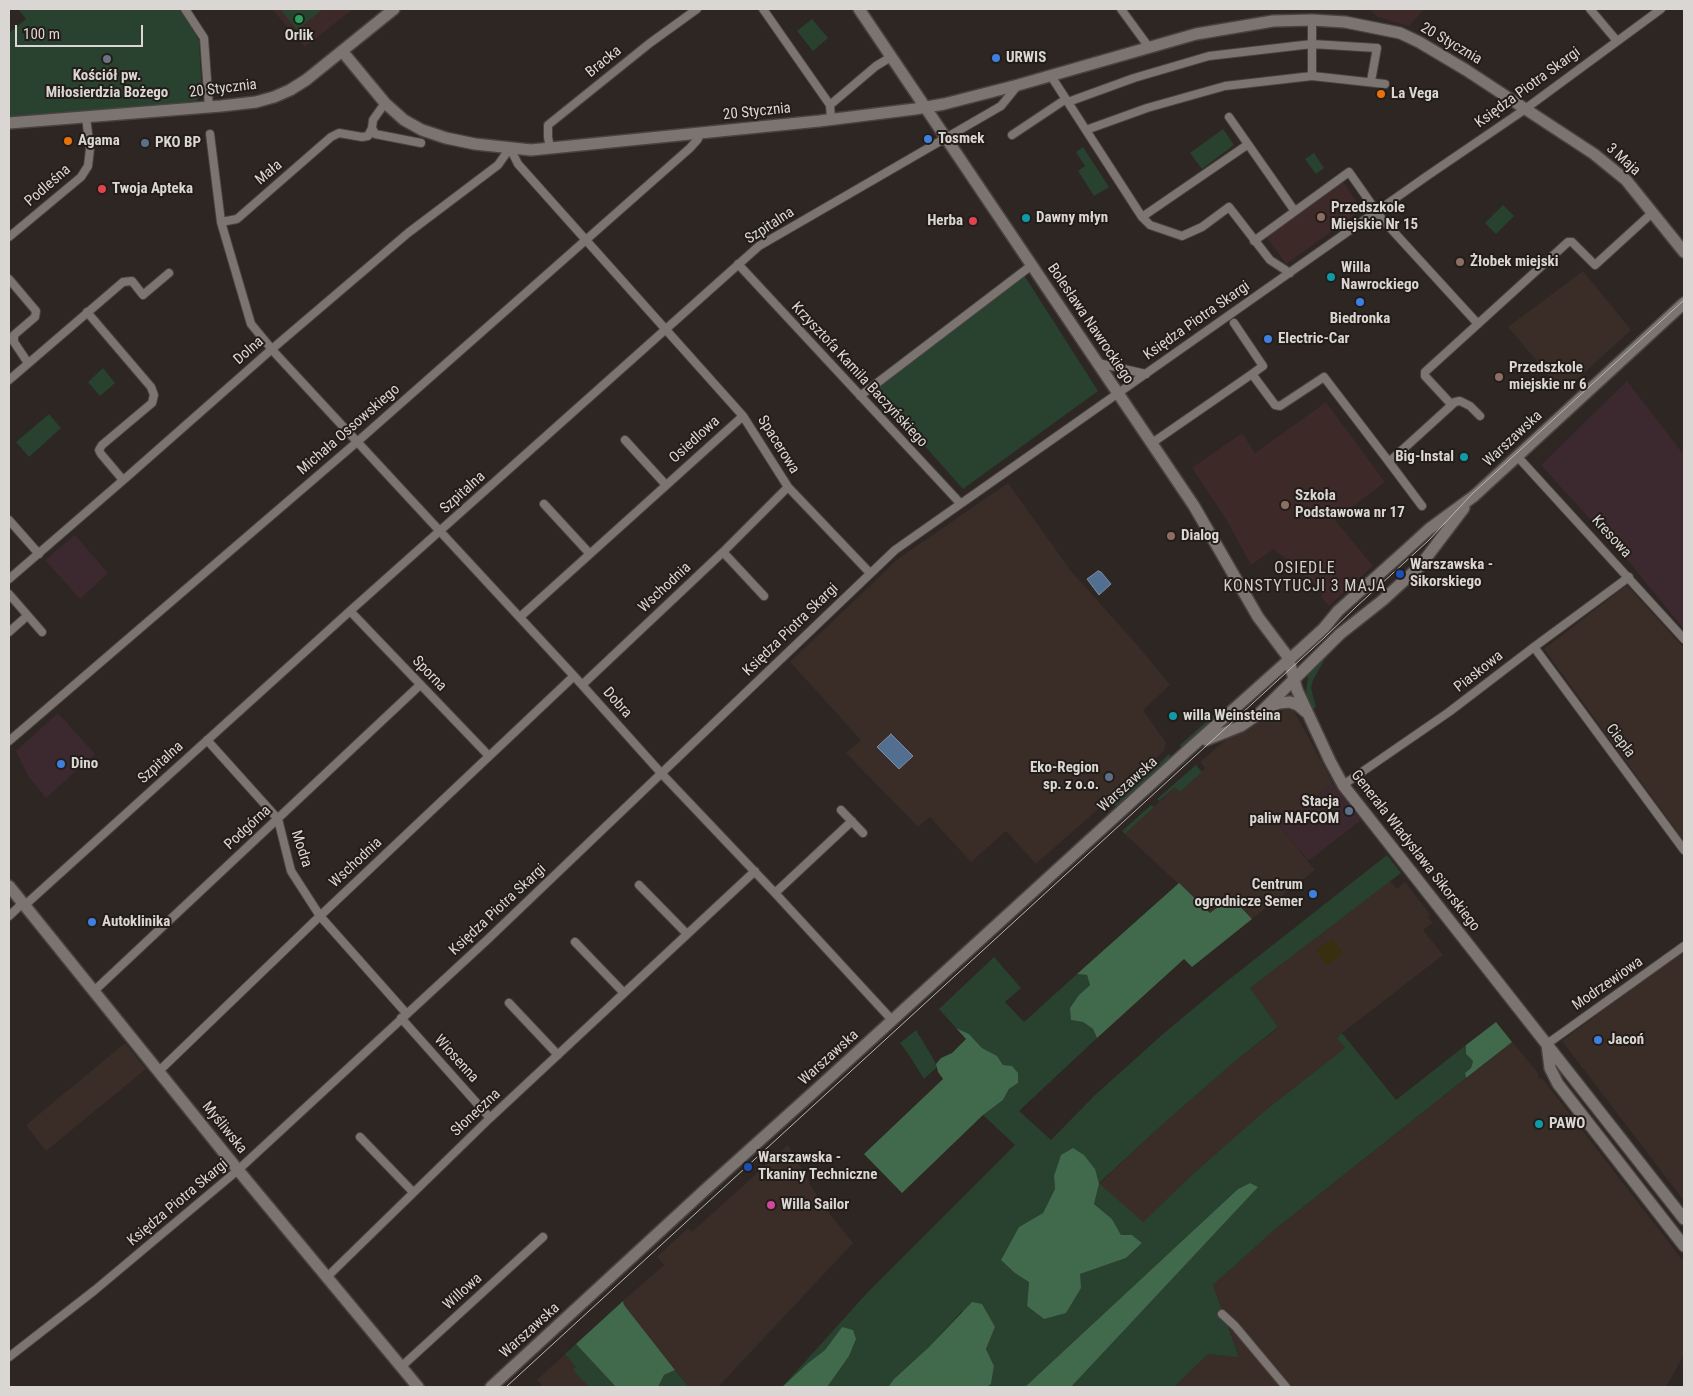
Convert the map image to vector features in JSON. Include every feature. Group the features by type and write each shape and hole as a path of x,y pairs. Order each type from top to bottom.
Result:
{"street":[{"path":"185,9 204,38 209,107"},
{"path":"342,51 394,9"},
{"name":"Bracka","path":"550,148 548,125 681,19 697,9"},
{"path":"763,9 830,105 831,119"},
{"name":"Bolesława Nawrockiego","path":"859,9 1152,442 1194,506 1258,617 1290,660"},
{"path":"1121,9 1148,46"},
{"path":"1590,9 1617,40"},
{"name":"Księdza Piotra Skargi","path":"9,1357 95,1290 238,1170 487,940 895,550 1525,108 1661,9"},
{"path":"1312,20 1312,76"},
{"name":"20 Stycznia","path":"9,123 256,102 290,90 306,80 342,51 385,103 404,120 422,130 455,140 531,150 831,119 926,107 1018,86 1148,46 1196,34 1273,21 1312,20 1345,22 1400,33 1441,54 1525,108"},
{"path":"1012,134 1067,100 1209,56 1312,44 1377,48 1372,81"},
{"path":"830,105 876,66 891,57"},
{"path":"1051,76 1142,217 1150,225 1182,236 1202,227 1229,207 1270,260 1290,272"},
{"path":"1086,130 1147,108 1225,86 1312,76 1372,81 1385,84"},
{"name":"Szpitalna","path":"9,916 759,246 1001,106 1018,86"},
{"path":"385,103 373,120 372,128 375,134 421,143"},
{"name":"3 Maja","path":"1525,108 1612,167 1626,180 1684,252"},
{"name":"Podleśna","path":"9,237 80,177 88,166 90,149 86,117"},
{"path":"1230,118 1294,210"},
{"name":"Mała","path":"221,222 236,219 339,133 362,137 368,136 372,128"},
{"name":"Michała Ossowskiego","path":"9,741 357,442 690,148 698,139 700,132"},
{"path":"210,134 221,222 251,324 272,349"},
{"path":"1142,217 1247,145"},
{"name":"Spacerowa","path":"510,148 518,164 743,416 788,487 870,573"},
{"name":"Dolna","path":"9,579 408,233 498,165 510,148"},
{"path":"1254,240 1349,172 1377,212 1478,324"},
{"path":"1452,404 1424,374 1568,242 1572,242 1595,265 1652,213"},
{"name":"Krzysztofa Kamila Baczyńskiego","path":"738,264 960,503"},
{"path":"860,396 1032,265"},
{"path":"9,380 123,282 132,282 143,295 169,273"},
{"path":"9,279 36,311 35,317 14,335 14,342 28,362"},
{"name":"Warszawska","path":"491,1387 1187,751 1290,660 1324,628 1338,611 1429,530 1474,496 1684,303"},
{"path":"87,312 152,387 154,395 152,403 102,445 99,450 123,480"},
{"path":"1152,442 1263,366 1234,323"},
{"name":"Dobra","path":"272,349 520,617 661,773 755,871 892,1020"},
{"path":"1098,363 1146,374"},
{"path":"1252,374 1277,407 1324,377 1422,506"},
{"path":"1388,462 1457,401 1470,406 1480,416"},
{"name":"Osiedlowa","path":"520,617 743,416"},
{"name":"Osiedlowa","path":"625,440 666,485"},
{"name":"Kresowa","path":"1517,456 1684,638"},
{"name":"Wschodnia","path":"582,685 723,552 788,487"},
{"name":"Warszawska","path":"1187,751 1208,738 1248,722 1265,708 1347,628 1383,600 1420,566 1474,496"},
{"path":"544,504 590,554"},
{"path":"9,520 38,554"},
{"path":"723,552 764,596"},
{"name":"Piaskowa","path":"1344,785 1450,712 1629,577"},
{"path":"9,594 42,632"},
{"name":"Sporna","path":"350,611 489,756"},
{"path":"9,632 28,616"},
{"name":"Ciepła","path":"1534,647 1684,850"},
{"name":"Generała Władysława Sikorskiego","path":"1290,660 1294,679 1308,715 1344,785 1684,1218"},
{"name":"Wschodnia","path":"159,1071 574,676"},
{"name":"Podgórna","path":"94,991 420,684"},
{"path":"1265,708 1290,702 1298,705 1308,715"},
{"name":"Modra","path":"207,740 278,819 291,871 320,916 404,1016"},
{"path":"841,810 863,833"},
{"path":"775,893 852,821"},
{"name":"Słoneczna","path":"327,1276 490,1118 755,871"},
{"path":"640,885 687,934"},
{"name":"Myśliwska","path":"9,886 238,1170 418,1387"},
{"path":"575,942 624,993"},
{"name":"Modrzewiowa","path":"1547,1044 1684,946"},
{"path":"509,1003 558,1055"},
{"name":"Wiosenna","path":"404,1016 490,1118"},
{"path":"1547,1044 1550,1068 1558,1084 1684,1246"},
{"path":"360,1138 413,1192"},
{"name":"Willowa","path":"401,1367 544,1237"},
{"path":"1222,1314 1235,1326 1286,1387"}],"shaded area":[{"path":"272,9 353,9 305,47"},
{"path":"1370,9 1424,9 1409,26 1377,17"},
{"name":"Przedszkole Miejskie Nr 15","path":"1342,180 1362,210 1286,264 1265,235"},
{"path":"1583,271 1631,330 1563,392 1508,327"},
{"path":"1627,381 1684,455 1684,629 1633,567 1541,465"},
{"name":"Szkoła Podstawowa nr 17","path":"1326,402 1385,482 1335,520 1373,566 1329,606 1321,597 1322,591 1274,549 1251,565 1226,519 1192,468 1242,433 1255,453"},
{"path":"1008,483 1071,571 1139,647 1170,685 1143,710 1166,743 1164,751 1036,864 1006,831 971,862 930,817 918,827 846,753 861,740 790,662 899,558"},
{"path":"75,535 108,573 80,599 45,560"},
{"path":"1627,585 1684,648 1684,841 1544,649"},
{"path":"1292,709 1333,783 1279,826 1315,870 1252,919 1231,897 1210,913 1125,834 1175,787 1180,792 1202,772 1205,768 1200,762 1228,738 1271,715 1273,717 1283,711"},
{"path":"58,713 95,754 46,798 28,776 16,751"},
{"path":"1333,783 1361,820 1308,860 1279,826"},
{"path":"1390,881 1397,889 1405,882 1430,914 1428,917 1433,923 1423,930 1443,955 1337,1037 1345,1048 1267,1109 1193,1174 1143,1222 1099,1184 1164,1123 1234,1062 1278,1028 1250,988"},
{"path":"1684,950 1684,1201 1562,1041"},
{"path":"1512,1042 1539,1074 1538,1078 1542,1078 1684,1262 1684,1355 1666,1387 1174,1387 1208,1354 1239,1356 1213,1285 1273,1231"},
{"path":"125,1043 146,1069 46,1151 26,1125"},
{"path":"788,1145 821,1203 853,1243 718,1387 689,1387 624,1305 623,1301 664,1265 657,1257 688,1228 692,1232"},
{"path":"576,1344 616,1387 543,1387 537,1380"}],"green space":[{"path":"18,9 179,9 191,24 199,41 202,95 196,101 9,118 9,33 26,19"},
{"name":"Orlik","path":"280,9 323,9 297,30"},
{"path":"812,19 828,38 813,51 797,31"},
{"path":"1223,129 1234,145 1202,169 1190,153"},
{"path":"1083,147 1109,187 1094,196 1078,171 1085,166 1076,152"},
{"path":"1314,153 1324,168 1316,174 1305,159"},
{"path":"1503,205 1514,216 1496,234 1485,223"},
{"path":"1024,275 1098,391 963,489 875,390"},
{"path":"103,368 115,383 100,396 88,382"},
{"path":"49,414 61,428 29,457 16,442"},
{"path":"1343,640 1325,659 1313,680 1311,688 1316,707 1313,709 1306,692 1308,676 1312,669"},
{"path":"1220,709 1222,711 1181,747 1180,745"},
{"path":"1169,754 1171,758 1118,807 1113,805"},
{"path":"1196,765 1202,772 1180,792 1175,787 1159,801 1157,799"},
{"path":"1151,805 1154,807 1125,834 1122,831"},
{"path":"1387,855 1401,873 1250,988 1278,1027 1234,1062 1164,1123 1099,1183 1143,1222 1193,1174 1267,1109 1345,1048 1337,1038 1342,1033 1396,1100 1466,1045 1466,1054 1473,1061 1471,1068 1465,1073 1466,1078 1273,1231 1213,1285 1239,1357 1208,1354 1174,1387 1071,1387 1257,1187 1250,1183 1238,1189 1025,1387 988,1387 991,1384 994,1366 986,1349 995,1327 962,1311 888,1387 827,1387 832,1378 842,1327 825,1350 784,1385 867,1293 1015,1145 983,1115 1003,1100 1009,1089 1018,1083 997,1057 982,1048 969,1034 956,1028 939,1009 994,957 1021,988 1005,1002 1024,1022 1077,974 1087,975 1090,985 1079,995 1071,1020 1083,1022 1093,1029 1097,1038 1019,1111 1051,1140 1094,1096 1217,989","holes":["1054,1176 1099,1184 1094,1204 1112,1219 1121,1235 1132,1235 1142,1243 1126,1258 1079,1274 1027,1307 1029,1282 1019,1227 1043,1213 1055,1189"]},
{"path":"1179,883 1210,913 1231,897 1252,919 1192,967 1184,959 1097,1038 1093,1029 1083,1022 1071,1020 1070,1008 1079,995 1090,985 1087,975 1077,974"},
{"path":"1496,1022 1512,1042 1466,1078 1465,1073 1471,1068 1473,1061 1466,1054 1466,1045"},
{"path":"956,1028 969,1034 982,1048 997,1056 1003,1065 1012,1066 1018,1073 1018,1083 1009,1089 1003,1100 983,1115 902,1193 864,1154 943,1079 938,1072 936,1064 941,1058 952,1053 966,1039"},
{"path":"916,1030 937,1067 924,1079 900,1043"},
{"path":"1073,1148 1084,1155 1095,1169 1099,1184 1094,1204 1112,1219 1121,1235 1132,1235 1142,1243 1126,1258 1080,1274 1081,1288 1066,1313 1044,1319 1027,1306 1029,1282 1015,1273 1001,1260 1019,1227 1043,1213 1055,1189 1054,1176 1061,1155"},
{"path":"1250,1183 1258,1187 1071,1387 1025,1387 1238,1189"},
{"path":"623,1301 624,1305 675,1370 664,1375 658,1387 616,1387 576,1344"},
{"path":"972,1302 982,1304 995,1327 986,1349 994,1366 991,1384 987,1387 888,1387 894,1379 929,1347"},
{"path":"842,1327 853,1330 856,1339 849,1356 827,1387 782,1387 825,1350"},
{"path":"576,1344 616,1387 589,1387 573,1370 576,1367 565,1354"},
{"path":"675,1370 689,1387 658,1387 664,1375"}],"sand":[{"path":"1332,939 1343,953 1327,965 1316,950"}],"water":[{"path":"1098,571 1111,584 1099,595 1087,579"},
{"path":"891,734 913,756 899,769 877,747"}],"tram line":[{"path":"506,1387 1324,638 1428,541 1472,494 1684,300"}],"place":[{"name":"Orlik","path":"299,19"},
{"name":"URWIS","path":"996,58"},
{"name":"Kościół pw. Miłosierdzia Bożego","path":"107,59"},
{"name":"La Vega","path":"1381,94"},
{"name":"Tosmek","path":"928,139"},
{"name":"Agama","path":"68,141"},
{"name":"PKO BP","path":"145,143"},
{"name":"Twoja Apteka","path":"102,189"},
{"name":"Przedszkole Miejskie Nr 15","path":"1321,217"},
{"name":"Dawny młyn","path":"1026,218"},
{"name":"Herba","path":"973,221"},
{"name":"Żłobek miejski","path":"1460,262"},
{"name":"Willa Nawrockiego","path":"1331,277"},
{"name":"Biedronka","path":"1360,302"},
{"name":"Electric-Car","path":"1268,339"},
{"name":"Przedszkole miejskie nr 6","path":"1499,377"},
{"name":"Big-Instal","path":"1464,457"},
{"name":"Szkoła Podstawowa nr 17","path":"1285,505"},
{"name":"Dialog","path":"1171,536"},
{"name":"Warszawska - Sikorskiego","path":"1400,574"},
{"name":"willa Weinsteina","path":"1173,716"},
{"name":"Dino","path":"61,764"},
{"name":"Eko-Region sp. z o.o.","path":"1109,777"},
{"name":"Stacja paliw NAFCOM","path":"1349,811"},
{"name":"Centrum ogrodnicze Semer","path":"1313,894"},
{"name":"Autoklinika","path":"92,922"},
{"name":"Jacoń","path":"1598,1040"},
{"name":"PAWO","path":"1539,1124"},
{"name":"Warszawska - Tkaniny Techniczne","path":"748,1167"},
{"name":"Willa Sailor","path":"771,1205"}],"district":[{"name":"OSIEDLE KONSTYTUCJI 3 MAJA","path":"1305,578"}]}
